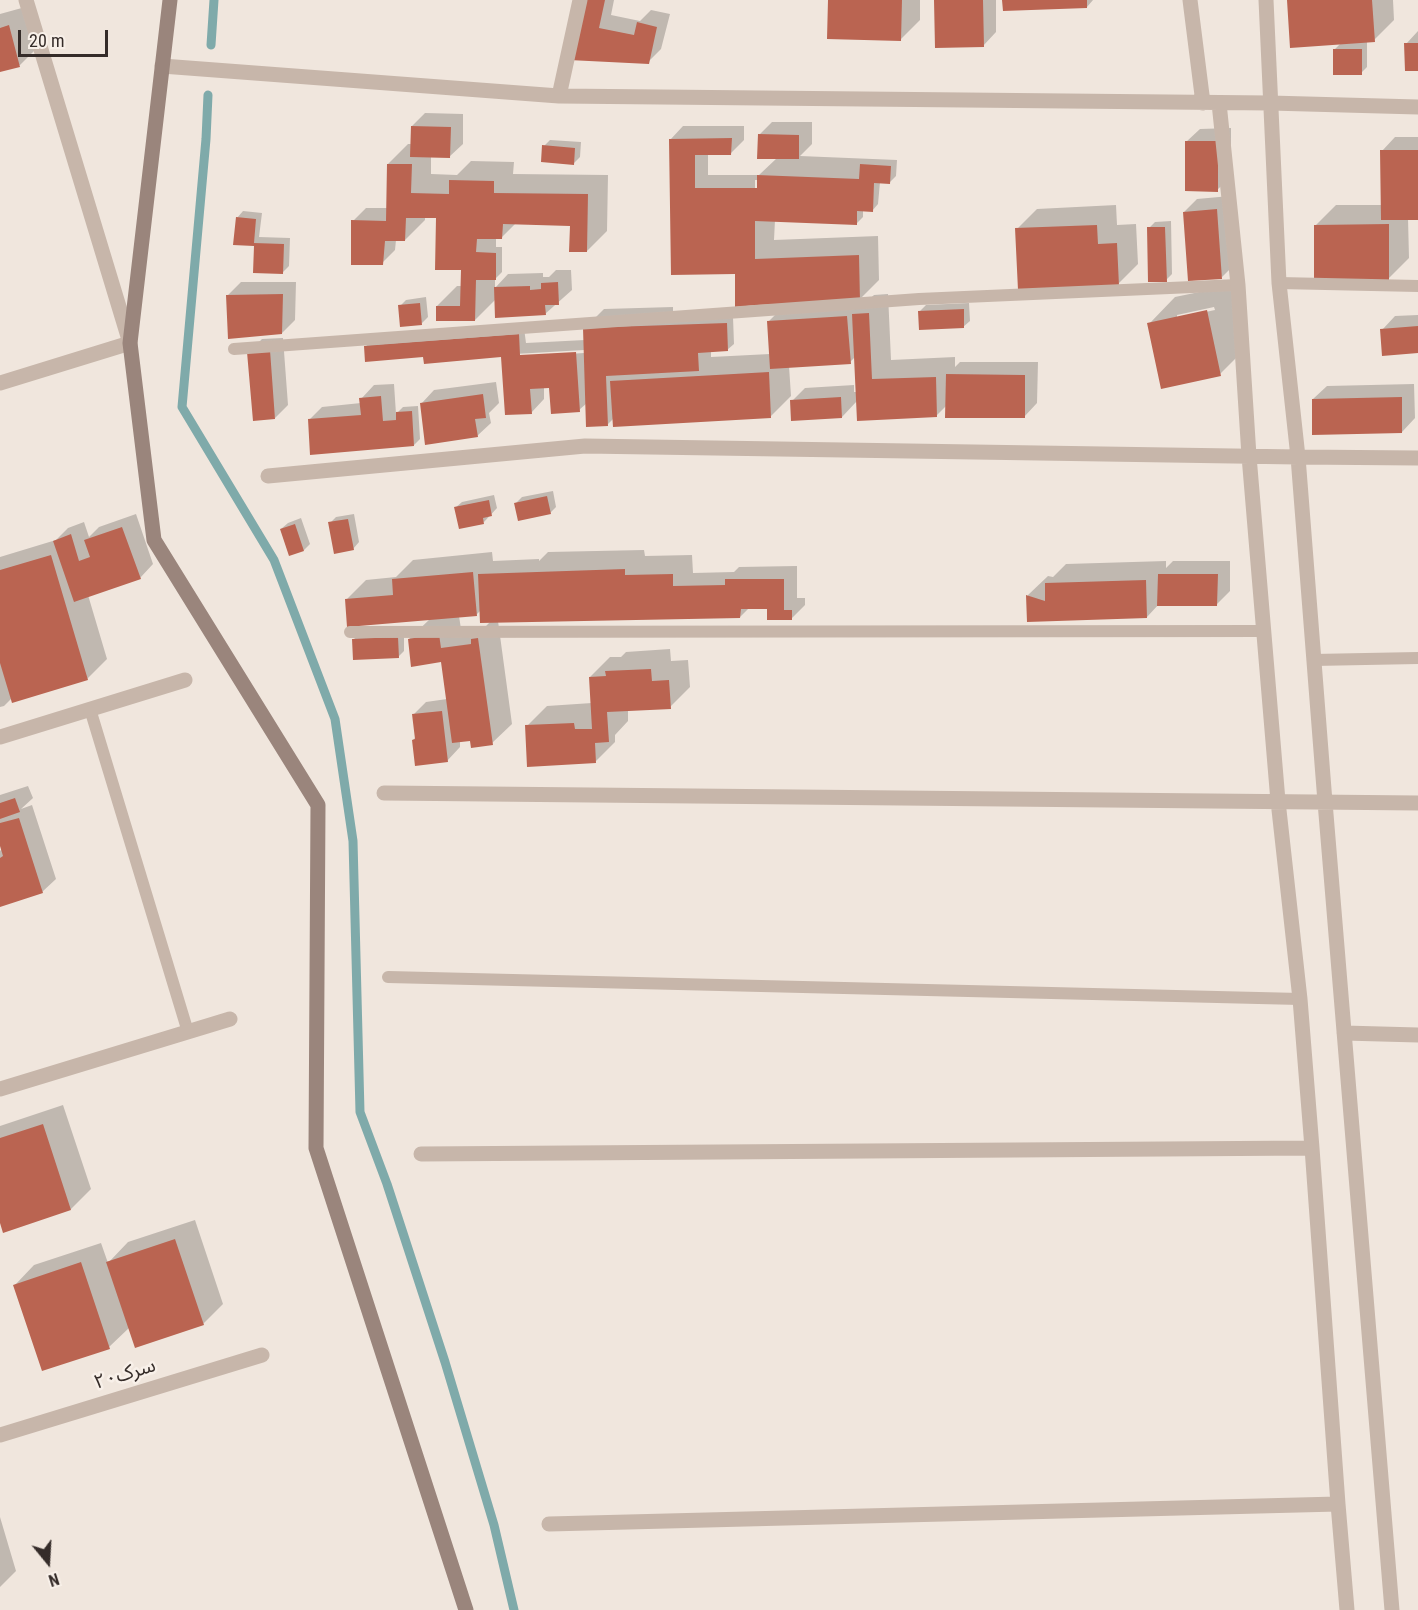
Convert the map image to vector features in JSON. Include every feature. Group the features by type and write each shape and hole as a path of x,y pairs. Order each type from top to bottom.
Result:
{"street":[{"path":"26,0 130,343 154,540 318,805 316,1148 466,1610"},
{"path":"130,343 170,0"},
{"path":"559,96 580,0"},
{"path":"1190,0 1203,103"},
{"path":"1266,0 1279,283 1298,458 1392,1610"},
{"path":"162,66 559,96 1270,103 1418,107"},
{"path":"1219,103 1238,285 1249,456 1278,801 1300,999 1347,1610"},
{"path":"0,383 130,343"},
{"path":"268,476 585,446 1418,458"},
{"path":"0,737 185,680"},
{"path":"384,793 1418,802"},
{"path":"0,1089 230,1019"},
{"path":"1344,1034 1418,1035"},
{"path":"421,1154 1312,1148"},
{"name":"سرک۲۰","path":"0,1435 262,1355"},
{"path":"549,1524 1338,1504"}],"lane":[{"path":"1279,283 1418,286"},
{"path":"234,349 919,299 1238,285"},
{"path":"350,632 1263,631"},
{"path":"1313,660 1418,658"},
{"path":"90,709 188,1032"},
{"path":"388,977 1300,999"}],"building":[{"path":"582,0 605,0 599,28 634,35 637,22 657,27 649,64 569,60"},
{"path":"828,0 902,0 901,41 827,39"},
{"path":"934,0 983,0 984,47 935,48"},
{"path":"1002,0 1087,0 1087,8 1003,11"},
{"path":"1287,0 1372,0 1375,42 1290,48"},
{"path":"9,25 20,67 0,72 0,28"},
{"path":"1404,43 1418,43 1418,71 1405,71"},
{"path":"1333,49 1362,49 1362,75 1333,75"},
{"path":"411,126 451,127 450,158 410,157"},
{"path":"758,134 799,135 799,159 757,159"},
{"path":"732,138 731,155 695,155 695,188 757,188 757,175 859,179 860,164 891,166 890,184 874,183 873,212 857,211 857,225 755,221 755,259 859,255 860,301 735,307 735,274 671,275 669,139"},
{"path":"1185,141 1218,141 1218,192 1185,191"},
{"path":"542,145 575,148 574,165 541,162"},
{"path":"1380,150 1418,150 1418,220 1381,220"},
{"path":"387,164 412,164 411,193 449,194 449,180 494,181 494,193 588,194 587,252 569,252 570,226 503,224 502,239 477,239 476,252 496,253 496,280 476,280 475,321 436,321 436,306 460,306 461,270 435,270 436,218 406,218 405,241 385,241 383,265 351,265 351,220 386,221"},
{"path":"1217,209 1222,279 1188,281 1183,212"},
{"path":"236,217 256,219 254,243 284,244 283,274 253,273 254,246 233,245"},
{"path":"1389,224 1389,280 1314,280 1314,225"},
{"path":"1097,225 1098,244 1117,243 1119,286 1018,290 1015,228"},
{"path":"1147,227 1165,227 1167,282 1148,282"},
{"path":"558,282 559,305 545,305 546,315 495,318 494,287 530,286 530,290 541,289 541,283"},
{"path":"283,294 282,334 228,339 226,295"},
{"path":"420,303 422,325 400,327 398,305"},
{"path":"964,309 964,328 919,330 918,311"},
{"path":"1207,310 1221,376 1161,389 1147,323"},
{"path":"869,313 872,379 936,377 937,417 857,421 852,314"},
{"path":"847,316 851,364 770,369 767,321"},
{"path":"727,323 728,351 698,353 699,371 606,376 608,426 586,427 583,328"},
{"path":"1418,326 1418,353 1382,356 1380,329"},
{"path":"519,334 520,355 576,352 580,412 551,414 549,388 530,389 532,414 505,415 501,357 424,364 423,357 365,362 364,346"},
{"path":"270,350 275,419 253,421 247,352"},
{"path":"769,372 771,418 613,427 610,381"},
{"path":"946,374 1025,375 1025,418 945,418"},
{"path":"483,394 486,418 475,419 478,437 425,445 420,403"},
{"path":"381,396 383,421 396,420 396,412 412,411 414,446 310,455 308,419 361,415 359,398"},
{"path":"841,397 842,418 791,421 790,400"},
{"path":"1402,397 1402,433 1312,435 1312,399"},
{"path":"547,496 551,514 518,521 514,503"},
{"path":"489,500 492,516 483,518 484,524 459,529 454,507"},
{"path":"348,519 354,550 334,554 328,522"},
{"path":"295,524 304,551 289,556 280,529"},
{"path":"122,527 141,579 74,602 53,541 71,534 79,561 90,557 84,540"},
{"path":"51,555 88,680 12,703 0,663 0,570"},
{"path":"625,569 625,575 673,574 673,586 725,585 725,579 784,579 784,610 792,610 792,620 767,620 767,609 741,609 740,618 480,623 478,574"},
{"path":"473,572 477,616 347,627 345,599 393,595 392,579"},
{"path":"1158,574 1218,574 1217,606 1157,606"},
{"path":"1146,580 1147,618 1027,622 1026,595 1045,601 1045,583"},
{"path":"439,634 441,648 471,644 471,639 478,638 493,745 471,748 470,741 452,743 441,662 411,667 408,639"},
{"path":"398,637 399,658 353,660 352,639"},
{"path":"651,669 652,681 669,680 671,709 607,712 609,742 595,743 596,763 527,767 525,725 574,723 575,729 592,729 589,677 606,676 605,671"},
{"path":"442,711 448,762 415,766 412,714"},
{"path":"15,798 20,812 0,819 0,803"},
{"path":"19,818 43,893 0,907 0,858 3,856 0,846 0,823"},
{"path":"43,1124 71,1210 3,1233 0,1223 0,1138"},
{"path":"175,1239 204,1325 135,1348 106,1262"},
{"path":"81,1262 110,1349 42,1371 13,1285"}],"waterway":[{"path":"211,45 214,0"},
{"path":"208,95 182,407 274,560 335,719 353,841 360,1112 387,1184 445,1362 494,1525 514,1610"}]}
